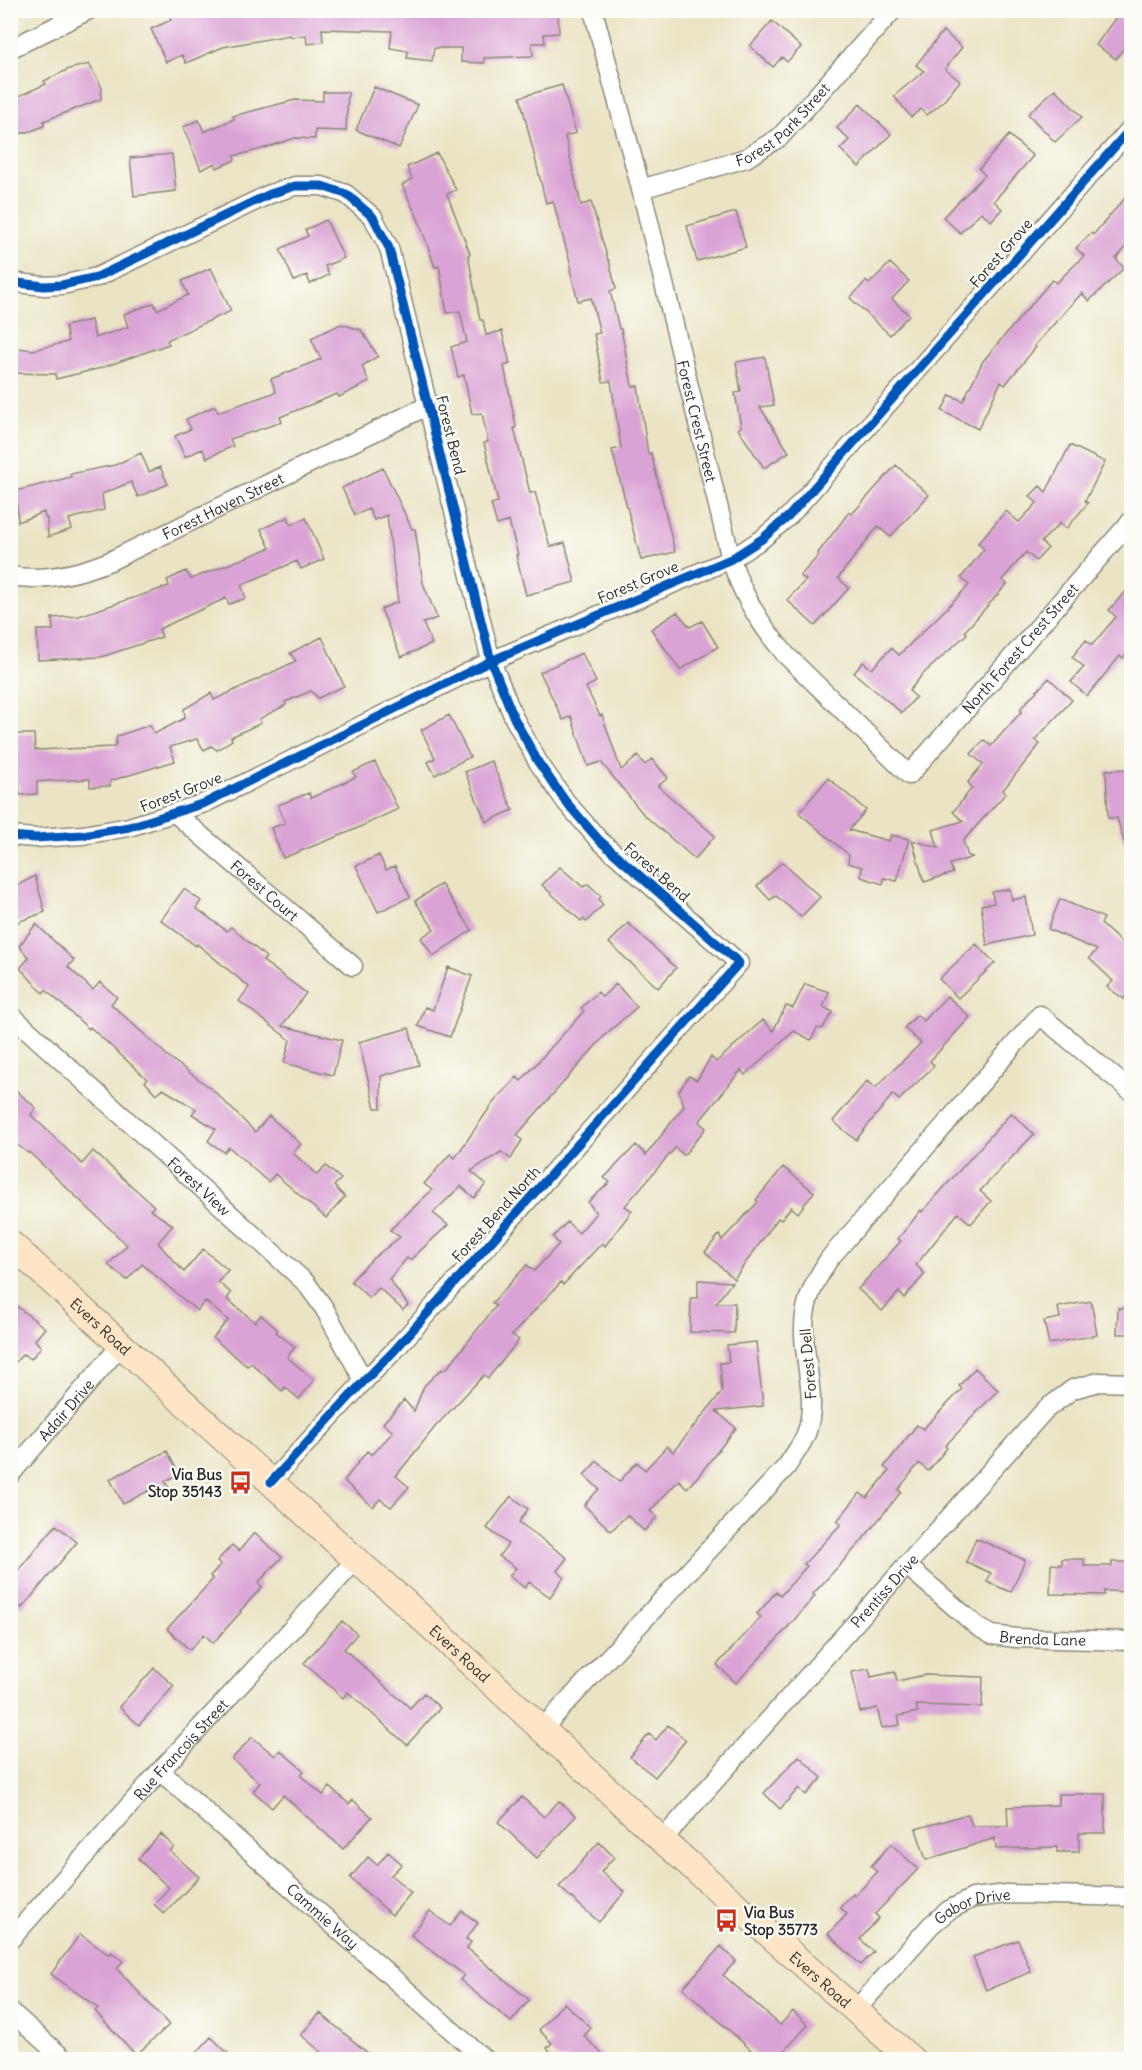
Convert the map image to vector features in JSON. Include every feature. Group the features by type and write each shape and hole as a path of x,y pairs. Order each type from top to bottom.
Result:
{"main road":[{"name":"Evers Road","path":"10,1244 399,1597 662,1840 912,2060"}],"street":[{"name":"Forest Crest Street","path":"593,10 641,189 731,559 745,596 770,637 786,655 909,775"},
{"name":"Forest Park Street","path":"641,189 746,158 780,137 893,10"},
{"path":"10,49 82,12"},
{"name":"Forest Grove","path":"10,836 36,838 83,835 129,827 205,803 491,661 731,559 762,539 789,516 1131,128"},
{"name":"Forest Bend","path":"10,282 45,286 62,285 97,277 270,194 295,186 321,186 346,194 373,217 389,248 491,661 514,718 538,762 566,802 599,840 739,963"},
{"name":"Forest Haven Street","path":"10,576 58,577 110,561 429,405"},
{"name":"North Forest Crest Street","path":"909,775 1131,520"},
{"name":"Forest Court","path":"176,814 353,966"},
{"name":"Forest Bend North","path":"271,1482 393,1352 739,963"},
{"name":"Forest View","path":"10,1014 306,1283 324,1308 364,1381"},
{"name":"Forest Dell","path":"541,1730 787,1466 806,1435 812,1405 804,1330 805,1311 812,1286 829,1258 1040,1015 1131,1092"},
{"name":"Adair Drive","path":"10,1475 122,1344"},
{"name":"Prentiss Drive","path":"662,1840 1045,1410 1073,1389 1099,1382 1131,1383"},
{"name":"Rue Francois Street","path":"10,1940 160,1771 356,1560"},
{"name":"Brenda Lane","path":"906,1565 978,1627 992,1635 1016,1638 1131,1641"},
{"name":"Cammie Way","path":"160,1771 485,2060"},
{"name":"Gabor Drive","path":"855,2011 931,1925 949,1910 973,1898 1007,1894 1131,1897"},
{"path":"10,2011 65,2060"}],"building":[{"path":"182,10 439,10 504,13 504,10 558,10 559,33 544,34 545,43 532,43 533,56 484,58 484,63 461,62 461,48 434,48 432,61 407,58 408,51 390,48 392,31 322,29 323,42 307,44 306,35 291,37 290,35 223,47 186,63 182,55 166,62 151,29 171,20 170,16"},
{"path":"1121,10 1131,10 1131,38 1116,59 1096,45"},
{"path":"772,21 801,47 787,62 782,57 773,67 750,46"},
{"path":"943,31 962,47 945,69 960,81 943,102 927,115 921,109 911,117 894,96 924,71 916,65"},
{"path":"89,64 102,88 101,99 44,121 44,126 10,136 10,100 46,84 44,81 69,69"},
{"path":"562,85 576,133 565,136 581,205 591,202 609,260 616,289 610,291 619,329 621,329 632,386 638,386 648,454 651,453 675,552 641,560 612,450 621,448 611,381 603,382 594,334 600,333 591,298 578,301 570,270 572,269 553,201 546,203 520,97"},
{"path":"374,87 418,105 399,148 356,130"},
{"path":"1055,89 1082,117 1055,142 1028,114"},
{"path":"323,92 348,92 346,131 315,130 315,139 295,138 234,156 235,160 217,168 215,163 201,170 183,127 199,120 204,132 234,119 233,116 295,100 323,101"},
{"path":"860,104 891,134 859,167 840,149 849,140 837,128"},
{"path":"1009,135 1033,156 994,201 1002,209 991,221 981,212 960,233 943,217 985,175 979,169"},
{"path":"437,153 456,190 447,194 470,254 468,255 480,320 483,320 486,335 502,331 510,364 504,366 516,427 514,428 530,493 535,492 550,547 565,543 575,582 526,595 509,521 497,525 491,504 498,502 484,443 488,442 482,413 472,414 464,375 458,377 451,347 467,342 460,311 447,313 439,266 435,267 419,221 402,185 412,179 407,167"},
{"path":"172,154 176,191 134,196 130,158"},
{"path":"1131,191 1131,241 1116,259 1124,268 1089,301 1082,293 1034,346 1036,347 1005,385 1001,382 978,429 942,411 950,395 963,401 983,361 1052,280 1056,283 1084,256 1076,248 1091,233 1093,235"},
{"path":"736,212 746,247 697,261 687,226"},
{"path":"326,220 344,258 325,266 329,275 310,284 307,275 294,281 280,249 308,236 305,230"},
{"path":"890,263 909,281 892,299 909,315 890,335 850,298 866,281 869,284"},
{"path":"211,268 231,311 167,340 169,344 101,368 56,379 55,374 10,373 10,347 33,350 68,342 65,326 91,320 95,338 128,327 124,314 154,303 157,310 188,295 182,281"},
{"path":"341,324 361,330 378,356 362,366 369,382 339,397 337,394 280,417 282,422 230,439 233,446 207,458 202,449 185,457 175,436 191,429 186,419 215,406 218,412 276,392 271,379 321,359 311,338"},
{"path":"765,357 774,405 760,407 789,452 764,468 738,429 741,427 735,393 741,392 736,362"},
{"path":"1070,445 1105,462 1085,501 1088,503 1066,529 1060,523 1041,542 1048,548 1036,561 1026,552 1002,580 1007,584 965,631 967,634 922,675 909,691 916,697 902,713 854,673 863,662 872,669 891,648 899,655 969,585 961,578 984,549 978,543 1006,511 1019,522 1037,503 1030,496 1040,486 1046,492"},
{"path":"141,453 149,472 160,467 168,484 138,497 131,482 102,494 104,510 69,519 72,529 48,537 47,518 44,512 18,522 16,491 71,477 70,474 115,465"},
{"path":"896,465 929,495 890,537 878,526 838,578 849,588 815,626 787,600 806,580 800,576 819,555 818,553 849,512 852,514"},
{"path":"383,468 412,529 415,529 423,583 437,618 423,623 432,644 401,657 381,609 398,602 387,515 374,520 369,509 355,515 342,488"},
{"path":"288,517 291,525 306,518 324,559 301,569 297,561 241,585 246,598 229,604 226,598 159,629 162,637 101,657 38,660 37,630 53,630 52,618 79,616 169,586 167,580 186,571 191,579 270,548 261,529"},
{"path":"1131,586 1131,648 1123,658 1120,656 1087,696 1071,682 1084,667 1072,657 1086,640 1092,645 1116,617 1109,610"},
{"path":"677,612 690,627 702,621 718,647 680,670 651,629"},
{"path":"322,637 344,686 318,698 311,691 285,702 286,705 259,719 261,723 231,737 232,740 217,750 211,746 204,750 197,739 170,747 175,761 110,781 110,786 90,787 90,779 37,782 37,794 20,795 19,784 10,784 10,734 34,734 35,750 115,747 117,736 150,725 154,734 185,718 184,709 211,693 214,700 296,661 290,653"},
{"path":"582,653 596,682 586,687 600,716 602,715 621,770 638,756 645,765 652,759 668,778 658,786 715,836 695,859 644,815 601,762 588,766 571,716 563,720 540,672"},
{"path":"1049,678 1072,700 1035,740 1040,744 1003,790 1006,793 963,841 968,856 973,857 950,864 953,873 924,882 912,840 938,848 933,830 963,821 953,812 972,788 968,782 983,764 971,754 984,740 991,746 1022,711 1020,709"},
{"path":"449,715 470,757 435,775 428,762 435,758 421,730"},
{"path":"491,761 513,810 486,822 465,772"},
{"path":"375,762 398,809 349,832 283,858 271,828 285,823 278,805 309,793 311,798 356,777 353,772"},
{"path":"1131,769 1131,854 1128,855 1117,818 1108,818 1106,770"},
{"path":"828,778 866,810 849,830 889,841 891,835 909,839 897,881 884,878 883,884 861,877 862,867 848,863 849,855 799,813"},
{"path":"379,855 386,870 395,866 410,897 378,912 356,866"},
{"path":"782,862 820,897 801,917 776,896 770,900 757,886"},
{"path":"560,867 583,887 588,884 601,896 599,900 603,905 586,922 583,919 581,921 542,885"},
{"path":"35,876 45,912 10,925 10,889"},
{"path":"441,884 472,930 433,956 421,938 434,929 415,901"},
{"path":"184,889 201,901 196,908 227,931 231,927 266,957 263,961 306,993 282,1026 342,1040 333,1075 284,1063 290,1040 239,1001 249,987 197,944 196,946 161,920"},
{"path":"1010,889 1012,900 1026,897 1032,935 987,945 981,905 994,903 992,892"},
{"path":"1060,899 1104,918 1101,924 1131,951 1131,990 1124,999 1107,987 1113,981 1089,958 1097,950 1048,929"},
{"path":"628,923 676,968 658,988 609,943"},
{"path":"36,924 74,960 68,967 93,990 100,982 117,997 111,1004 170,1058 213,1090 255,1132 269,1116 301,1144 293,1153 317,1175 326,1166 341,1179 334,1186 345,1197 326,1218 275,1174 268,1182 229,1147 224,1152 208,1141 216,1129 192,1114 196,1109 163,1089 156,1094 145,1082 147,1079 90,1027 89,1029 46,990 43,993 20,968 29,958 19,946"},
{"path":"976,944 995,963 958,998 939,979"},
{"path":"448,967 472,976 450,1037 418,1026 425,1007 433,1010"},
{"path":"616,984 637,1007 607,1033 517,1135 522,1140 511,1159 501,1152 471,1171 486,1184 474,1198 461,1186 433,1213 448,1225 410,1260 407,1258 389,1279 408,1305 403,1310 379,1288 369,1298 351,1281 372,1259 400,1237 390,1230 432,1190 424,1184 450,1154 455,1158 493,1103 517,1077 521,1081 584,1011 581,1008 598,992 602,997"},
{"path":"805,984 829,992 823,1007 833,1012 822,1029 817,1028 811,1040 794,1031 745,1075 741,1070 699,1122 706,1128 684,1155 675,1148 625,1206 632,1211 605,1246 602,1243 563,1285 561,1282 512,1335 519,1340 488,1378 484,1375 435,1427 396,1476 409,1487 391,1507 380,1499 373,1507 344,1481 367,1451 372,1455 393,1432 383,1423 404,1400 414,1411 424,1386 439,1371 447,1368 496,1306 492,1303 527,1265 534,1271 559,1244 553,1237 567,1222 579,1233 596,1213 588,1202 610,1182 604,1178 636,1145 646,1155 684,1106 679,1091 689,1076 697,1080 711,1057 716,1062 763,1020 773,1031 786,1006 793,1008"},
{"path":"947,996 970,1017 930,1061 934,1066 899,1100 893,1094 856,1140 833,1121 867,1081 875,1088 921,1043 904,1028 917,1015 924,1021"},
{"path":"409,1028 419,1065 381,1076 381,1108 375,1108 359,1042"},
{"path":"10,1085 36,1108 31,1115 82,1164 93,1151 154,1206 150,1210 173,1225 158,1243 184,1272 203,1249 228,1270 218,1282 231,1293 227,1299 255,1322 261,1315 278,1330 276,1332 295,1347 287,1357 314,1380 299,1399 285,1387 282,1391 251,1363 247,1366 213,1338 228,1320 205,1301 197,1311 142,1264 127,1280 108,1265 127,1245 29,1152 10,1139"},
{"path":"1011,1113 1034,1134 980,1191 991,1201 971,1224 958,1213 916,1265 925,1274 904,1298 899,1292 882,1311 858,1289 901,1241 898,1239 921,1210 922,1212"},
{"path":"783,1167 814,1192 798,1213 791,1207 781,1220 778,1218 734,1279 705,1252 719,1235 722,1240 758,1202 756,1200"},
{"path":"698,1280 732,1282 716,1303 735,1303 734,1333 690,1332 691,1298 698,1298"},
{"path":"10,1301 45,1328 35,1340 41,1347 31,1359 23,1354 10,1368"},
{"path":"1091,1301 1097,1335 1049,1344 1044,1321 1060,1318 1058,1307"},
{"path":"1118,1308 1131,1309 1131,1334 1117,1334"},
{"path":"756,1342 763,1406 716,1411 736,1428 699,1475 687,1488 679,1480 650,1511 657,1517 644,1531 627,1515 611,1531 584,1505 599,1489 584,1475 597,1461 619,1482 637,1462 645,1470 667,1446 673,1452 722,1392 720,1363 729,1362 727,1345"},
{"path":"975,1368 998,1390 945,1446 947,1448 928,1471 919,1463 898,1490 901,1492 859,1544 813,1594 815,1596 773,1644 736,1683 717,1665 761,1617 757,1614 776,1592 781,1595 807,1566 804,1564 841,1524 837,1521 860,1493 867,1498 889,1471 884,1467 917,1425 923,1429 962,1389 959,1386"},
{"path":"167,1451 179,1474 165,1481 170,1490 154,1498 150,1490 123,1504 110,1479"},
{"path":"511,1496 528,1509 519,1522 567,1558 557,1571 564,1577 550,1597 529,1582 525,1588 509,1576 516,1568 499,1556 508,1544 487,1528"},
{"path":"56,1525 77,1542 22,1608 10,1598 10,1580"},
{"path":"254,1533 282,1557 258,1583 262,1587 213,1643 204,1634 190,1650 167,1629 213,1579 210,1576 221,1564 217,1561 232,1545 239,1551"},
{"path":"976,1538 1025,1560 1011,1592 987,1582 991,1573 966,1562"},
{"path":"1062,1559 1084,1559 1084,1566 1112,1566 1112,1562 1131,1562 1131,1592 1104,1591 1104,1595 1050,1594 1051,1564 1062,1565"},
{"path":"342,1621 357,1634 344,1649 387,1688 410,1708 424,1693 440,1708 407,1745 348,1692 343,1698 304,1663"},
{"path":"154,1668 174,1686 139,1725 119,1707"},
{"path":"869,1669 871,1677 895,1672 897,1681 925,1675 983,1677 982,1707 916,1705 918,1712 898,1716 900,1725 882,1728 877,1708 860,1712 852,1672"},
{"path":"668,1725 686,1740 655,1777 630,1757 649,1734 656,1740"},
{"path":"252,1737 275,1756 280,1750 304,1771 300,1775 323,1795 330,1787 349,1804 353,1800 372,1817 343,1849 283,1795 272,1808 253,1791 260,1783 232,1759"},
{"path":"799,1756 822,1778 806,1795 799,1788 780,1809 764,1793"},
{"path":"1058,1794 1105,1794 1105,1833 1079,1833 1079,1852 1057,1852 1057,1847 996,1849 995,1838 926,1860 916,1829 968,1814 972,1826 1008,1826 1007,1807 1058,1805"},
{"path":"522,1797 544,1817 559,1801 576,1816 537,1858 498,1822"},
{"path":"161,1834 174,1847 170,1851 199,1877 164,1914 154,1904 169,1888 138,1859"},
{"path":"599,1842 614,1857 601,1872 625,1892 599,1922 559,1887"},
{"path":"891,1844 918,1869 875,1914 879,1918 860,1939 874,1952 861,1965 828,1934 847,1914 840,1907 853,1894 855,1896 877,1872 871,1866"},
{"path":"388,1852 402,1864 391,1875 411,1893 392,1915 350,1878 368,1857 377,1865"},
{"path":"430,1911 450,1926 462,1911 478,1923 466,1939 471,1942 467,1948 529,2000 511,2022 460,1980 464,1975 411,1935"},
{"path":"80,1934 109,1955 111,1952 123,1961 117,1969 169,2025 136,2055 95,2011 98,2008 51,1974"},
{"path":"1018,1940 1031,1972 986,1990 973,1957"},
{"path":"721,1946 736,1961 723,1975 780,2025 793,2011 808,2025 776,2060 762,2060 683,1988"},
{"path":"564,2003 591,2028 584,2036 608,2060 559,2060 547,2048 552,2043 539,2030"},
{"path":"320,2013 376,2060 315,2060 321,2052 301,2035"},
{"path":"211,2037 235,2060 190,2060"}],"cycle path":[{"path":"10,836 36,838 83,835 129,827 205,803 491,661 731,559 762,539 789,516 1132,127"},
{"path":"10,282 44,286 62,285 97,277 270,194 295,186 322,186 346,194 373,217 389,248 491,661 514,718 538,762 566,802 599,840 739,963 393,1352 271,1482"}],"place":[{"name":"Via Bus Stop 35143","path":"240,1483"},
{"name":"Via Bus Stop 35773","path":"726,1921"}]}
